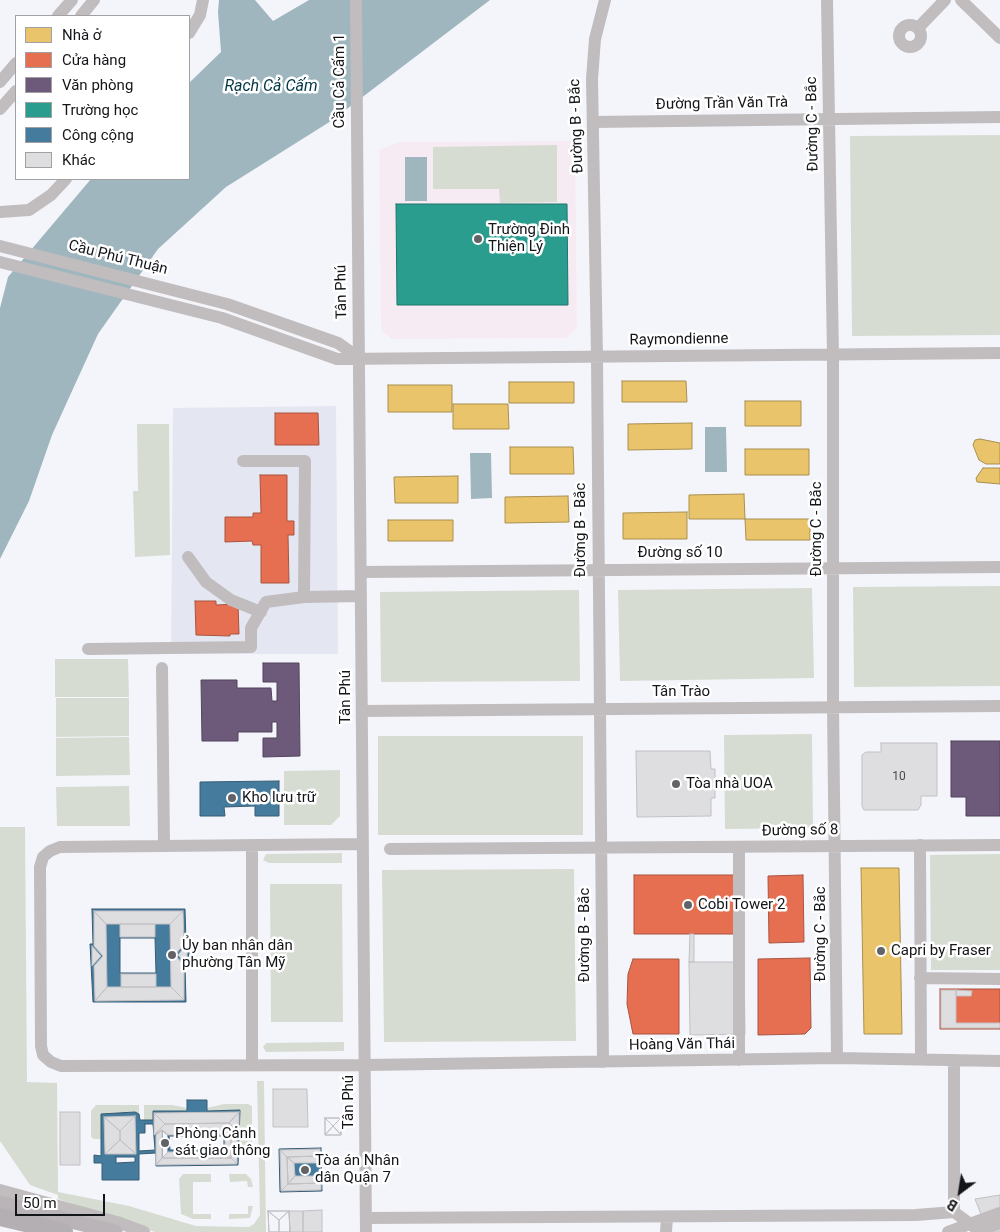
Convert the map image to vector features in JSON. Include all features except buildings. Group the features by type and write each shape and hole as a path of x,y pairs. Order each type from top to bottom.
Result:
{"highway":[{"path":"0,1216 64,1232"}],"main road":[{"path":"0,1203 115,1232"}],"street":[{"path":"59,15 72,0"},
{"path":"82,15 94,0"},
{"path":"190,31 200,15 203,0"},
{"name":"Cầu Cả Cấm 1","path":"356,0 357,162"},
{"name":"Đường B - Bắc","path":"603,1062 593,52 605,0"},
{"name":"Đường C - Bắc","path":"827,0 833,355 833,707 837,847 837,1058"},
{"path":"918,28 946,0"},
{"path":"961,0 1000,38"},
{"path":"0,82 15,65"},
{"path":"0,109 15,92"},
{"name":"Đường Trần Văn Trà","path":"594,122 1000,117"},
{"name":"Tân Phú","path":"357,162 366,1232"},
{"path":"0,212 29,210 51,195 65,180"},
{"name":"Cầu Phú Thuận","path":"0,246 226,304 338,343 359,358"},
{"name":"Raymondienne","path":"0,262 222,318 337,359 1000,354"},
{"path":"243,461 305,461 304,597"},
{"path":"188,557 206,582 231,600 261,612"},
{"name":"Đường số 10","path":"361,572 1000,567"},
{"path":"88,649 251,647 251,628 266,602 304,597 361,596"},
{"path":"162,668 164,845 363,844"},
{"name":"Tân Trào","path":"362,711 1000,706"},
{"name":"Hoàng Văn Thái","path":"164,845 60,847 50,851 43,858 40,867 41,1046 43,1055 51,1062 61,1066 365,1065 837,1058 921,1058 1000,1061"},
{"path":"920,845 921,1058"},
{"name":"Đường số 8","path":"390,849 1000,845"},
{"path":"252,846 252,1064"},
{"path":"739,848 739,1060"},
{"path":"920,978 1000,979"},
{"path":"954,1060 954,1212"},
{"path":"0,1190 117,1222 144,1232"},
{"path":"366,1218 916,1215 954,1212 976,1229"},
{"path":"976,1229 1000,1212"},
{"path":"666,1232 667,1217"},
{"path":"948,1232 976,1229 1000,1223"}],"shaded area":[{"path":"1000,135 1000,335 852,336 850,136"},
{"name":"Trường Đinh Thiện Lý","path":"575,141 577,328 566,338 392,339 381,330 379,150 399,142"},
{"path":"557,145 557,202 500,203 499,189 433,189 433,147"},
{"path":"336,406 338,654 171,654 173,408"},
{"path":"137,424 169,424 170,555 135,557 133,491 138,491"},
{"path":"1000,586 1000,686 854,687 853,587"},
{"path":"812,588 814,678 620,681 618,590"},
{"path":"579,590 580,681 381,682 380,592"},
{"path":"55,659 128,659 129,697 55,697"},
{"path":"56,698 129,698 129,736 56,737"},
{"path":"812,734 813,828 725,829 724,735"},
{"path":"378,736 583,736 583,835 378,835"},
{"path":"129,737 130,775 56,776 56,738"},
{"path":"340,770 340,816 331,825 284,825 284,771"},
{"path":"129,786 130,826 57,826 56,787"},
{"path":"0,827 25,827 27,1082 57,1083 58,1192 129,1206 196,1226 249,1227 254,1224 260,1215 257,1081 264,1081 266,1232 155,1232 58,1199 58,1195 30,1185 0,1141"},
{"path":"342,853 342,863 269,863 263,860 266,854"},
{"path":"1000,854 1000,970 931,970 930,855"},
{"path":"574,869 576,1041 384,1042 382,870"},
{"path":"270,884 342,884 343,1022 271,1022"},
{"path":"344,1042 344,1051 266,1052 263,1047 266,1043"},
{"path":"224,1104 248,1104 252,1106 252,1145 249,1150 238,1151 240,1111 207,1111 207,1108"},
{"path":"96,1105 139,1105 139,1114 101,1114 101,1139 94,1139 91,1137 91,1111"},
{"path":"144,1105 172,1105 187,1108 187,1111 153,1111 153,1120 144,1120"},
{"path":"183,1174 211,1174 211,1182 193,1182 193,1214 211,1214 211,1219 193,1219 181,1214 179,1179"},
{"path":"229,1174 246,1174 251,1179 253,1187 248,1187 247,1181 230,1182"},
{"path":"248,1206 253,1206 250,1218 229,1219 229,1214 248,1214"}],"water":[{"name":"Rạch Cả Cấm","path":"219,0 255,0 273,21 309,0 490,0 331,121 226,187 158,249 98,334 52,435 29,501 0,559 0,308 8,277 90,180 190,180 190,82 221,52"},
{"path":"405,157 427,157 427,201 405,201"},
{"path":"705,427 726,427 727,472 705,472"},
{"path":"470,453 491,453 492,498 471,499"}],"place":[{"name":"Trường Đinh Thiện Lý","path":"478,239"},
{"name":"Tòa nhà UOA","path":"676,784"},
{"name":"Kho lưu trữ","path":"232,798"},
{"name":"Cobi Tower 2","path":"688,905"},
{"name":"Capri by Fraser","path":"881,951"},
{"name":"Ủy ban nhân dân phường Tân Mỹ","path":"172,955"},
{"name":"Phòng Cảnh sát giao thông","path":"165,1143"},
{"name":"Tòa án Nhân dân Quận 7","path":"305,1170"}]}
